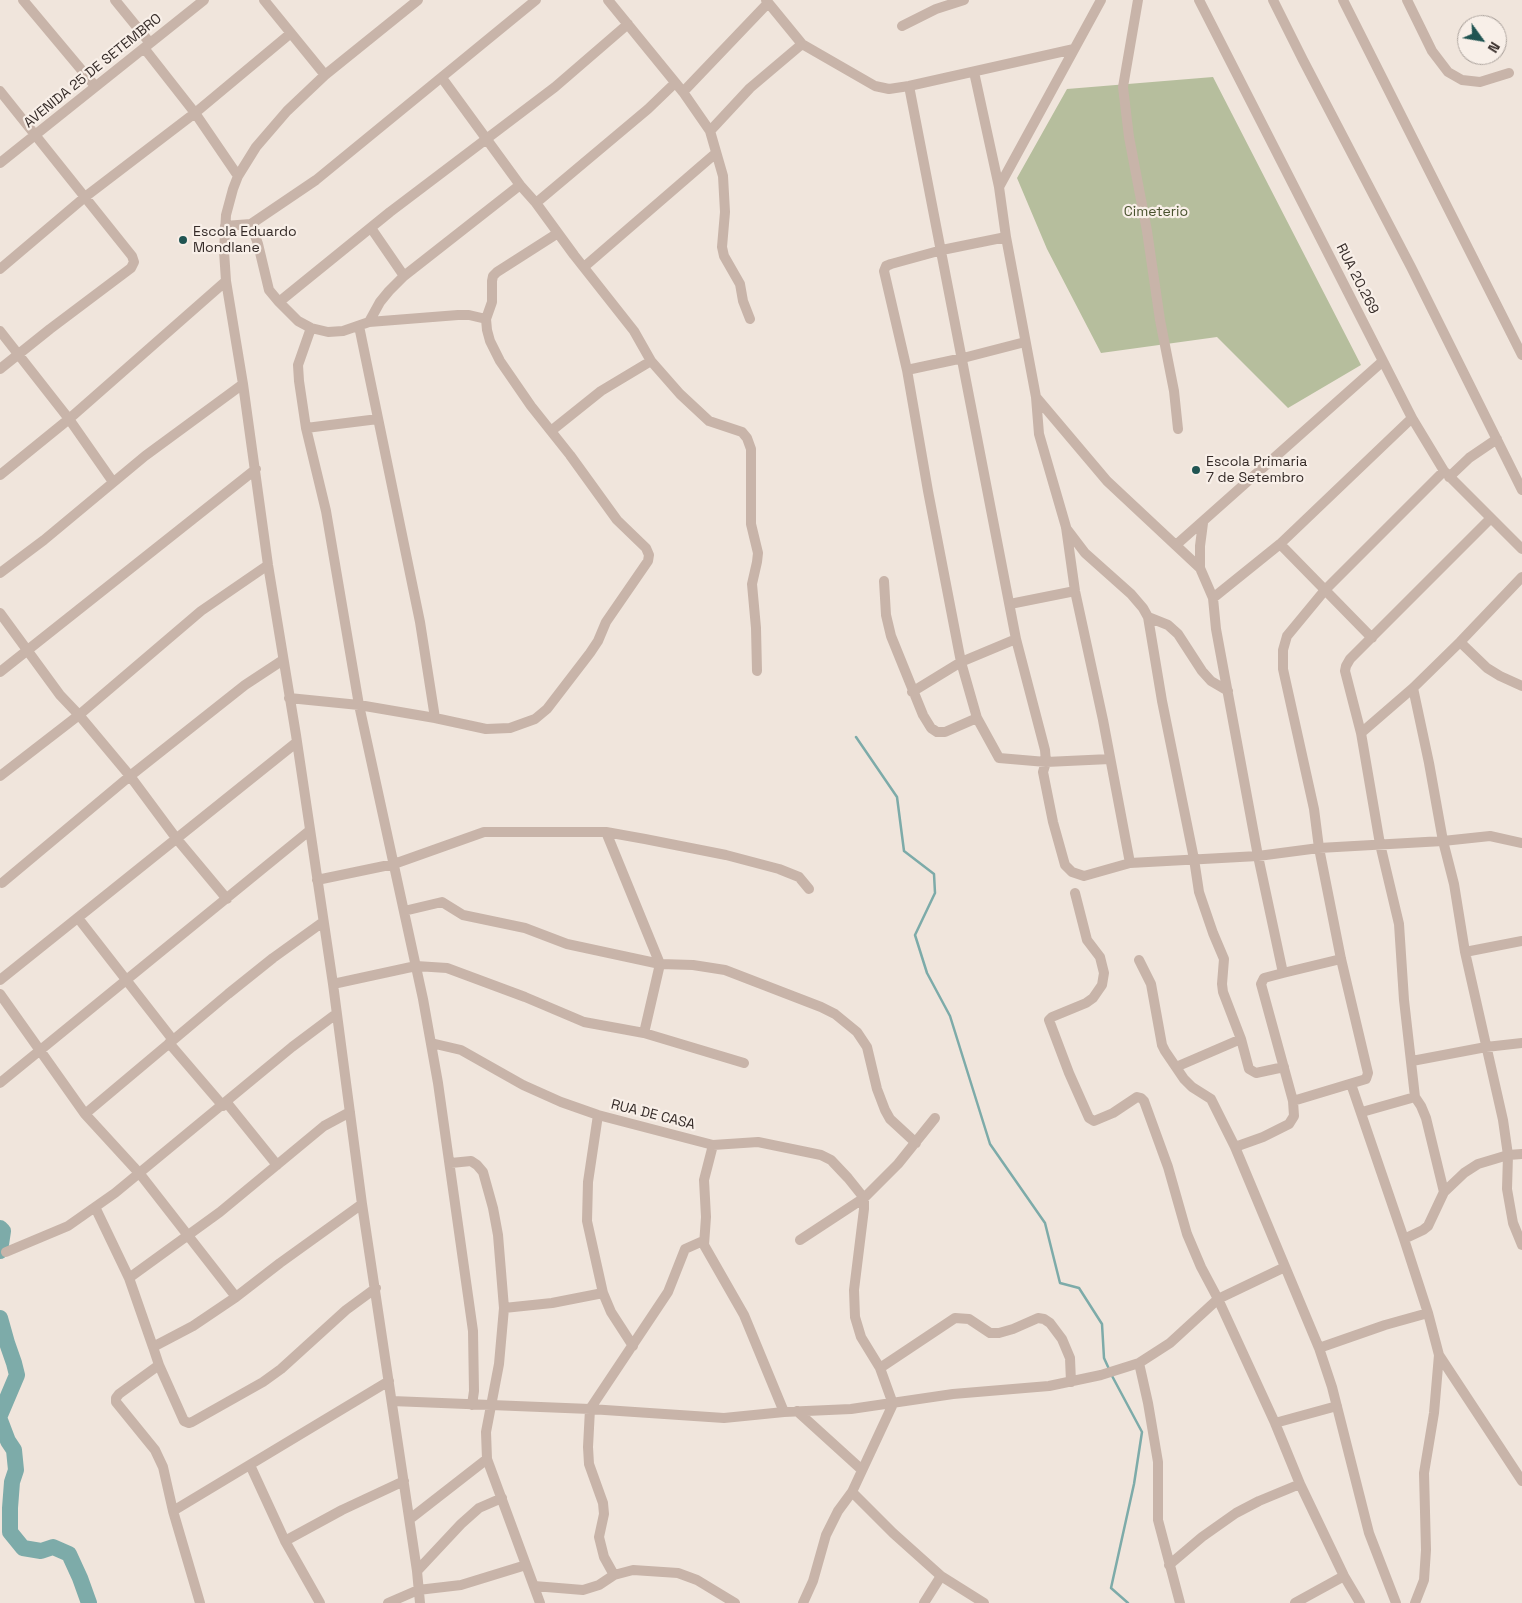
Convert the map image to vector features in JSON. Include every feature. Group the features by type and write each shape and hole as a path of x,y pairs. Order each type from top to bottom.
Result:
{"street":[{"path":"23,0 95,86"},
{"path":"115,0 238,176"},
{"name":"AVENIDA 25 DE SETEMBRO","path":"0,163 204,0"},
{"path":"264,0 325,75"},
{"path":"418,0 325,75 286,111 256,147 238,176 226,215 225,226 226,281 333,984 362,1204 410,1519 420,1603"},
{"path":"225,226 251,224 316,180 536,0"},
{"path":"608,0 683,92 710,131 723,176 725,212 722,247 724,256 740,284 743,301 750,319"},
{"path":"902,26 936,9 964,0"},
{"path":"999,187 1101,0"},
{"path":"1138,0 1123,87 1129,137 1174,391 1178,429"},
{"name":"RUA 20.269","path":"1199,0 1412,418 1446,474 1522,549"},
{"path":"1274,0 1522,490"},
{"path":"1343,0 1522,354"},
{"path":"1407,0 1432,51 1448,72 1462,80 1480,82 1509,73"},
{"path":"683,92 767,1 802,44 875,86 889,89 1074,49"},
{"path":"279,302 371,228 555,86 628,24"},
{"path":"0,268 85,197 195,113 291,33"},
{"path":"710,131 750,88 802,44"},
{"path":"974,72 999,187 1006,238 1036,397 1039,434 1066,527 1075,591 1104,720 1130,863"},
{"path":"442,78 520,185 536,203 634,331 651,361 680,394 709,421 742,432 747,438 751,449 752,524 758,553 752,584 757,671"},
{"path":"536,203 648,109 675,83"},
{"path":"909,86 1016,638 1045,750 1046,762 1044,772 1053,822 1064,865 1072,872 1084,876 1130,863 1258,856 1319,848 1444,841 1490,836 1522,842"},
{"path":"0,91 132,256 134,262 131,268 18,354 0,370"},
{"path":"584,267 716,153"},
{"path":"435,718 420,622 378,419 364,324 384,296 404,276 520,185"},
{"path":"251,224 269,290 298,321 311,328 328,332 344,331 364,324 458,315 469,315 486,319"},
{"path":"371,228 404,276"},
{"path":"289,698 359,705 495,730 510,728 542,715 590,653 598,641 606,622 648,561 649,555 646,548 617,520 531,406 500,362 490,341 486,319 492,302 493,276 558,233"},
{"path":"1006,238 942,250 891,264 886,266 884,271 907,370 928,491 962,662 977,718 999,758 1046,762 1110,759"},
{"path":"0,475 69,419 226,281"},
{"path":"311,328 298,365 306,428 326,511 359,705 431,1043 473,1331 474,1391 472,1405"},
{"path":"0,331 69,419 113,482"},
{"path":"907,370 1025,342"},
{"path":"551,431 601,391 651,361"},
{"path":"1176,545 1383,361"},
{"path":"0,573 44,540 159,445 243,384"},
{"path":"1036,397 1107,481 1200,568 1213,598 1216,629 1258,856 1284,973"},
{"path":"1213,598 1280,544 1412,418"},
{"path":"306,428 378,419"},
{"path":"1293,1101 1366,1079 1368,1073 1341,959 1319,848 1314,809 1283,669 1283,650 1287,636 1324,590 1446,474 1497,439"},
{"path":"0,672 256,469"},
{"path":"1444,1192 1426,1118 1415,1097 1404,1000 1399,924 1380,844 1361,733 1345,671 1350,659 1490,519"},
{"path":"1200,568 1203,523"},
{"path":"1066,527 1085,553 1131,594 1148,617 1199,892 1224,959 1223,992 1241,1039 1249,1069 1256,1073 1284,1067"},
{"path":"1280,544 1372,638"},
{"path":"0,776 79,715 201,611 268,565"},
{"path":"1361,733 1413,688 1522,577"},
{"path":"884,581 886,614 891,636 912,692 923,715 932,728 938,732 945,732 977,718"},
{"path":"1010,604 1075,591"},
{"path":"0,613 60,695 130,776 176,838 227,899"},
{"path":"1148,617 1168,625 1178,634 1202,671 1212,681 1228,691"},
{"path":"912,692 962,662 1016,638"},
{"path":"1460,642 1487,668 1522,686"},
{"path":"2,883 130,776 245,685 283,660"},
{"path":"1413,688 1454,884 1465,952 1503,1120 1508,1155 1508,1189 1513,1223 1522,1245"},
{"path":"0,980 297,742"},
{"path":"0,1083 309,832"},
{"path":"317,880 394,864 484,832 606,832 654,840 779,869 799,877 809,889"},
{"path":"606,832 660,964 644,1033"},
{"path":"1075,893 1087,940 1100,956 1104,974 1102,985 1093,998 1049,1020 1068,1073 1089,1118 1094,1121 1099,1120 1137,1097 1144,1101 1168,1167 1187,1234 1201,1267 1218,1299 1275,1423 1300,1484 1344,1576 1360,1603"},
{"path":"404,911 442,902 463,915 525,928 567,944 660,964 693,965 725,970 835,1014 858,1032 867,1047 877,1089 885,1110 890,1119 916,1143"},
{"path":"78,918 171,1042 276,1165"},
{"path":"85,1114 273,958 323,922"},
{"path":"1465,952 1522,941"},
{"path":"1235,1147 1263,1137 1289,1124 1294,1116 1293,1101 1261,984 1264,978 1341,959"},
{"path":"1139,960 1151,984 1162,1045 1192,1087 1211,1099 1235,1147 1319,1348 1337,1406 1369,1533 1396,1603"},
{"path":"333,984 416,966 447,968 525,997 584,1022 644,1033 744,1063"},
{"path":"0,994 85,1114 140,1174 236,1298"},
{"path":"6,1252 68,1226 95,1207 140,1174 292,1047 336,1014"},
{"path":"1176,1067 1241,1039"},
{"name":"RUA DE CASA","path":"431,1043 466,1053 523,1085 560,1102 598,1116 713,1144 758,1142 822,1155 831,1160 864,1198"},
{"path":"1412,1061 1486,1047 1522,1043"},
{"path":"1351,1084 1428,1312 1439,1355 1434,1413 1424,1472 1426,1550 1424,1580 1415,1603"},
{"path":"1362,1112 1415,1097"},
{"path":"129,1278 220,1212 324,1126 350,1112"},
{"path":"598,1116 588,1182 587,1222 602,1293 611,1312 632,1346"},
{"path":"800,1240 864,1198 898,1164 934,1118"},
{"path":"713,1144 704,1180 706,1217 704,1246 744,1315 784,1412"},
{"path":"1404,1239 1428,1226 1444,1192 1464,1173 1478,1164 1508,1155 1522,1154"},
{"path":"450,1163 471,1162 478,1165 483,1172 494,1208 504,1308 499,1364 486,1432 487,1459 540,1603"},
{"path":"803,1603 826,1535 838,1511 852,1492 893,1404 880,1368 861,1337 855,1317 854,1290 864,1198"},
{"path":"153,1347 193,1326 236,1298 280,1263 362,1204"},
{"path":"95,1207 129,1278 159,1365 184,1421 189,1423 263,1382 281,1369 346,1310 376,1288"},
{"path":"614,1575 604,1557 599,1538 604,1514 603,1503 589,1464 590,1409 668,1292 682,1253 689,1247 703,1241"},
{"path":"392,1401 590,1409 724,1418 797,1411 851,1409 952,1394 1025,1389 1071,1382 1139,1363 1170,1343 1218,1299 1285,1267"},
{"path":"504,1308 552,1303 602,1293"},
{"path":"1319,1348 1428,1312"},
{"path":"880,1368 954,1318 969,1319 990,1333 999,1334 1038,1318 1050,1323 1062,1339 1070,1358 1071,1382"},
{"path":"1439,1355 1518,1467 1522,1481"},
{"path":"1139,1363 1158,1462 1158,1520 1180,1603"},
{"path":"159,1365 119,1394 116,1402 154,1450 162,1467 168,1485 172,1511 200,1603"},
{"path":"172,1511 389,1381"},
{"path":"1275,1423 1337,1406"},
{"path":"797,1411 862,1470"},
{"path":"410,1519 487,1459"},
{"path":"250,1465 285,1541 320,1603"},
{"path":"285,1541 342,1510 404,1481"},
{"path":"1170,1565 1202,1537 1236,1513 1300,1484"},
{"path":"852,1492 893,1533 941,1576 984,1603"},
{"path":"417,1571 466,1519 479,1508 502,1498"},
{"path":"388,1603 418,1590 461,1585 526,1565"},
{"path":"534,1586 583,1590 599,1585 614,1575 633,1570 678,1573 697,1580 735,1603"},
{"path":"924,1603 941,1576"},
{"path":"1295,1603 1344,1576"}],"green space":[{"name":"Cimeterio","path":"1213,77 1361,365 1288,408 1217,337 1101,353 1047,249 1017,178 1067,89"}],"waterway":[{"path":"856,737 897,797 904,851 934,874 935,893 915,935 927,973 950,1016 990,1144 1045,1223 1060,1283 1079,1288 1102,1324 1104,1358 1109,1369"},
{"path":"0,1228 3,1231 0,1251"},
{"path":"0,1318 17,1375 0,1415"},
{"path":"1111,1374 1142,1432 1134,1484 1111,1588 1128,1603"},
{"path":"0,1420 8,1441 14,1450 16,1470 12,1482 10,1532 23,1548 41,1551 53,1547 69,1554 89,1603"}],"place":[{"name":"Escola Eduardo Mondlane","path":"183,240"},
{"name":"Escola Primaria 7 de Setembro","path":"1196,470"}]}
